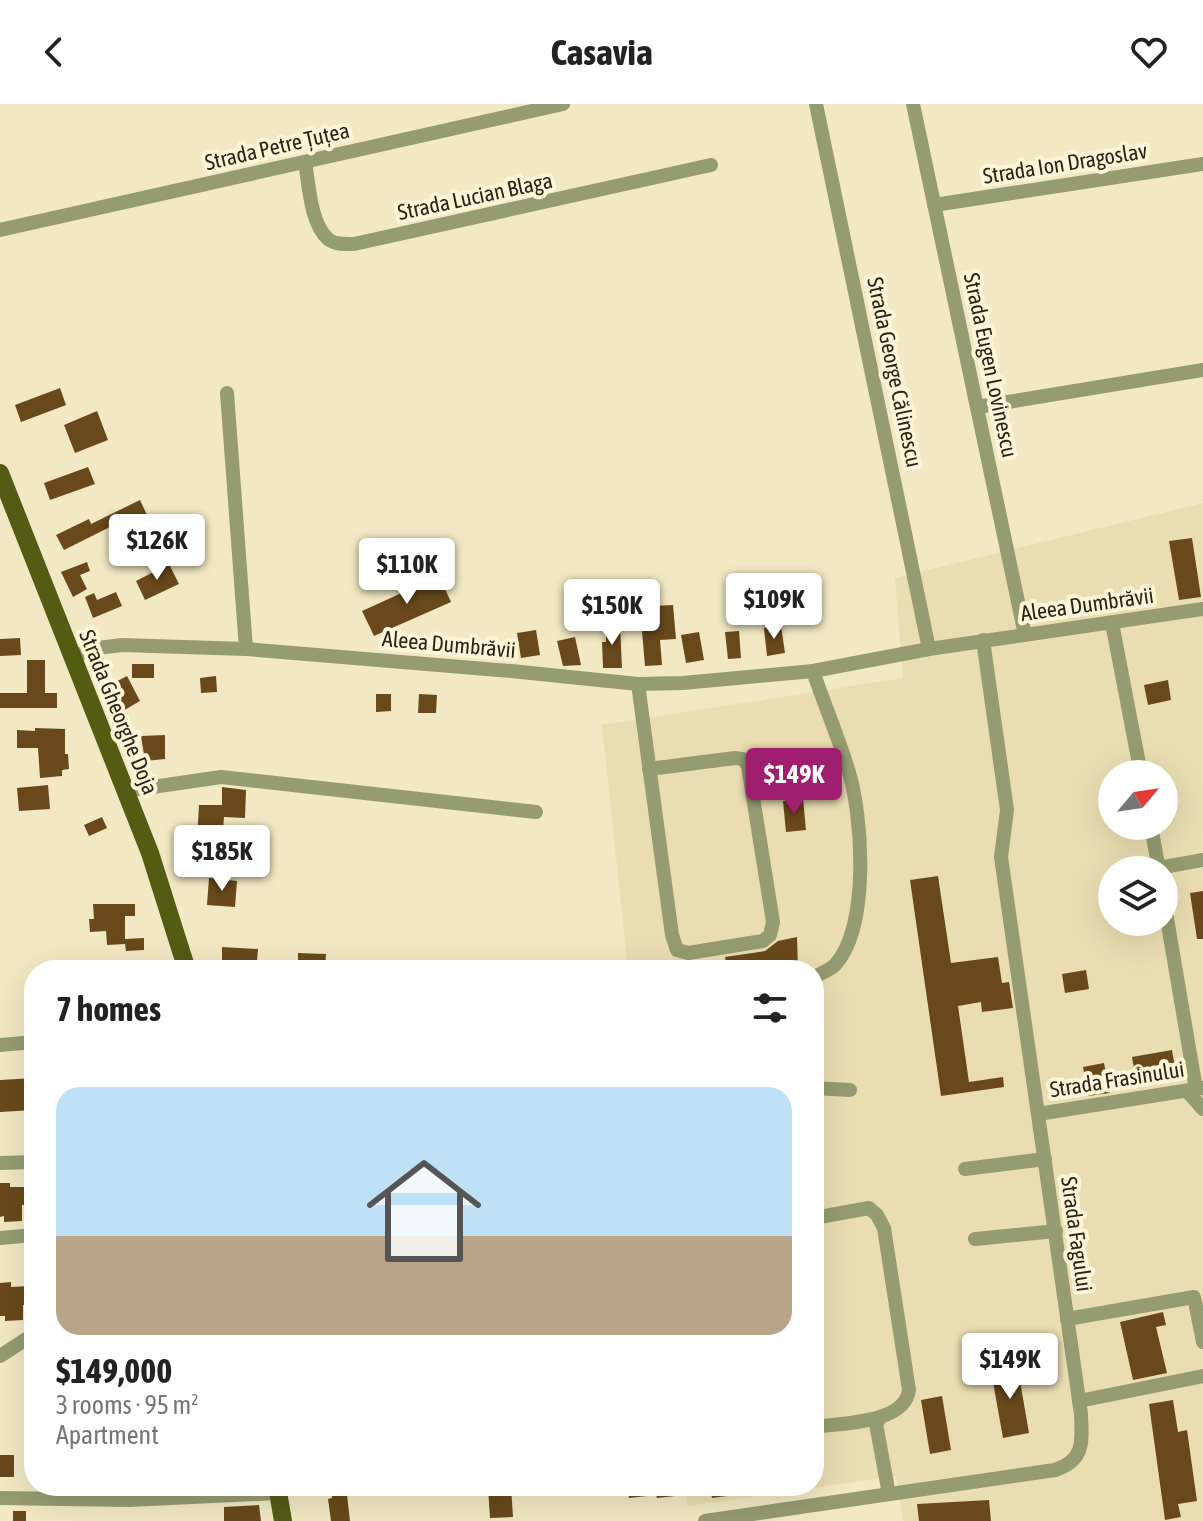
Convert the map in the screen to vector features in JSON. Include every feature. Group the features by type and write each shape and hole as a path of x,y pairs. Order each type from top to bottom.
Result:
{"main road":[{"name":"Strada Gheorghe Doja","path":"0,473 150,853 184,960"},
{"path":"279,1496 283,1521"}],"street":[{"name":"Strada Petre Țuțea","path":"0,230 563,104"},
{"name":"Strada George Călinescu","path":"816,104 929,649"},
{"name":"Strada Eugen Lovinescu","path":"913,104 1025,635"},
{"name":"Strada Lucian Blaga","path":"305,162 316,218 329,239 340,244 385,238 711,165"},
{"name":"Strada Ion Dragoslav","path":"934,205 1203,164"},
{"path":"977,407 1203,370"},
{"path":"227,393 246,649"},
{"name":"Aleea Dumbrăvii","path":"72,657 98,648 122,645 246,649 638,684 732,680 813,671 983,640 1203,609"},
{"path":"1112,623 1138,760"},
{"name":"Strada Fagului","path":"705,1521 1055,1470 1071,1464 1079,1453 1082,1436 1079,1401 1001,857 1007,810 983,640"},
{"path":"813,671 849,771 861,854 852,934 835,966 824,972"},
{"path":"638,684 649,769 672,935 677,950 688,953 763,941 770,935 773,922 748,766 743,759 735,758 649,769"},
{"path":"125,791 221,777 536,812"},
{"path":"1178,865 1203,860"},
{"path":"1170,936 1195,1089 1203,1109"},
{"path":"0,1045 24,1043"},
{"path":"824,1089 850,1090"},
{"name":"Strada Frasinului","path":"1038,1114 1195,1089"},
{"path":"965,1169 1045,1159"},
{"path":"0,1163 24,1162"},
{"path":"824,1216 869,1208 884,1228 909,1390 908,1398 899,1409 880,1418 824,1426"},
{"path":"975,1239 1056,1231"},
{"path":"0,1238 24,1236"},
{"path":"1067,1319 1194,1297 1203,1342"},
{"path":"0,1356 24,1340"},
{"path":"1079,1401 1203,1376"},
{"path":"880,1418 876,1424 889,1494"},
{"path":"0,1498 128,1500 188,1496"}],"shaded area":[{"path":"1203,503 1203,1521 903,1521 896,1476 824,1486 824,960 627,960 602,725 903,678 895,578"},
{"path":"686,1496 757,1496 687,1506"}],"building":[{"path":"60,388 66,405 21,422 15,405"},
{"path":"97,411 108,440 75,453 64,425"},
{"path":"88,467 95,484 50,500 44,483"},
{"path":"140,500 147,515 114,531 112,526 64,550 56,535 89,519 91,524"},
{"path":"1192,538 1201,597 1179,600 1169,541"},
{"path":"87,562 90,571 80,575 87,589 73,597 61,572"},
{"path":"169,564 179,584 145,600 136,581"},
{"path":"439,576 451,602 374,636 362,611"},
{"path":"116,592 122,606 93,618 85,597 94,593 97,600"},
{"path":"793,592 795,605 762,609 760,596"},
{"path":"673,605 676,639 660,640 662,665 645,666 642,631 656,630 654,606"},
{"path":"606,624 620,624 622,668 603,668 602,642 606,642"},
{"path":"781,626 785,653 767,656 764,628"},
{"path":"536,630 540,655 521,658 517,633"},
{"path":"739,631 741,658 728,659 725,632"},
{"path":"699,632 704,660 686,663 681,635"},
{"path":"575,637 581,665 563,666 557,641"},
{"path":"20,638 21,655 0,656 0,639"},
{"path":"27,660 45,660 45,693 57,693 57,708 0,708 0,693 27,693"},
{"path":"132,664 154,664 154,678 132,678"},
{"path":"127,676 140,701 121,712 108,686"},
{"path":"216,676 217,692 201,693 200,678"},
{"path":"1168,680 1171,700 1148,705 1144,685"},
{"path":"376,694 391,694 391,711 376,712"},
{"path":"419,694 437,695 436,713 418,713"},
{"path":"35,728 65,729 65,754 68,754 69,769 62,770 62,776 40,778 38,748 17,748 17,730 35,731"},
{"path":"165,735 165,759 145,761 141,736"},
{"path":"48,785 50,809 19,811 17,788"},
{"path":"222,787 246,790 245,818 224,817 221,857 196,855 199,805 222,805"},
{"path":"803,799 806,830 786,832 783,801"},
{"path":"102,817 107,828 89,836 84,825"},
{"path":"938,876 951,963 998,957 1002,983 1009,982 1013,1008 982,1012 981,1002 958,1006 969,1082 1003,1077 1004,1087 941,1096 910,880"},
{"path":"209,878 237,881 235,907 207,905"},
{"path":"1203,891 1203,939 1197,939 1190,893"},
{"path":"93,904 135,904 135,916 125,916 125,939 144,938 144,950 126,951 125,944 107,945 106,931 90,932 89,919 94,919"},
{"path":"797,937 798,960 725,960 725,957 765,951 778,941"},
{"path":"222,947 258,949 257,960 222,960"},
{"path":"298,953 326,954 326,960 298,960"},
{"path":"1086,970 1089,989 1065,993 1062,974"},
{"path":"1172,1050 1176,1073 1136,1080 1132,1057"},
{"path":"1104,1063 1110,1093 1088,1096 1083,1067"},
{"path":"24,1079 24,1111 0,1112 0,1080"},
{"path":"0,1183 24,1187 22,1221 4,1222 4,1216 0,1217"},
{"path":"11,1282 11,1287 24,1286 23,1320 5,1321 5,1316 0,1316 0,1283"},
{"path":"1163,1312 1166,1325 1156,1327 1167,1373 1133,1380 1120,1322"},
{"path":"1017,1364 1029,1433 1003,1438 991,1371"},
{"path":"942,1396 951,1450 930,1454 921,1400"},
{"path":"1173,1400 1178,1432 1187,1430 1197,1501 1178,1504 1181,1517 1165,1520 1149,1404"},
{"path":"0,1455 14,1455 14,1477 0,1477"},
{"path":"347,1496 350,1521 331,1521 328,1499"},
{"path":"489,1496 512,1496 513,1517 490,1518"},
{"path":"989,1500 991,1521 919,1521 917,1504"},
{"path":"259,1505 261,1521 224,1521 224,1507"},
{"path":"13,1511 26,1511 26,1521 13,1521"}]}
